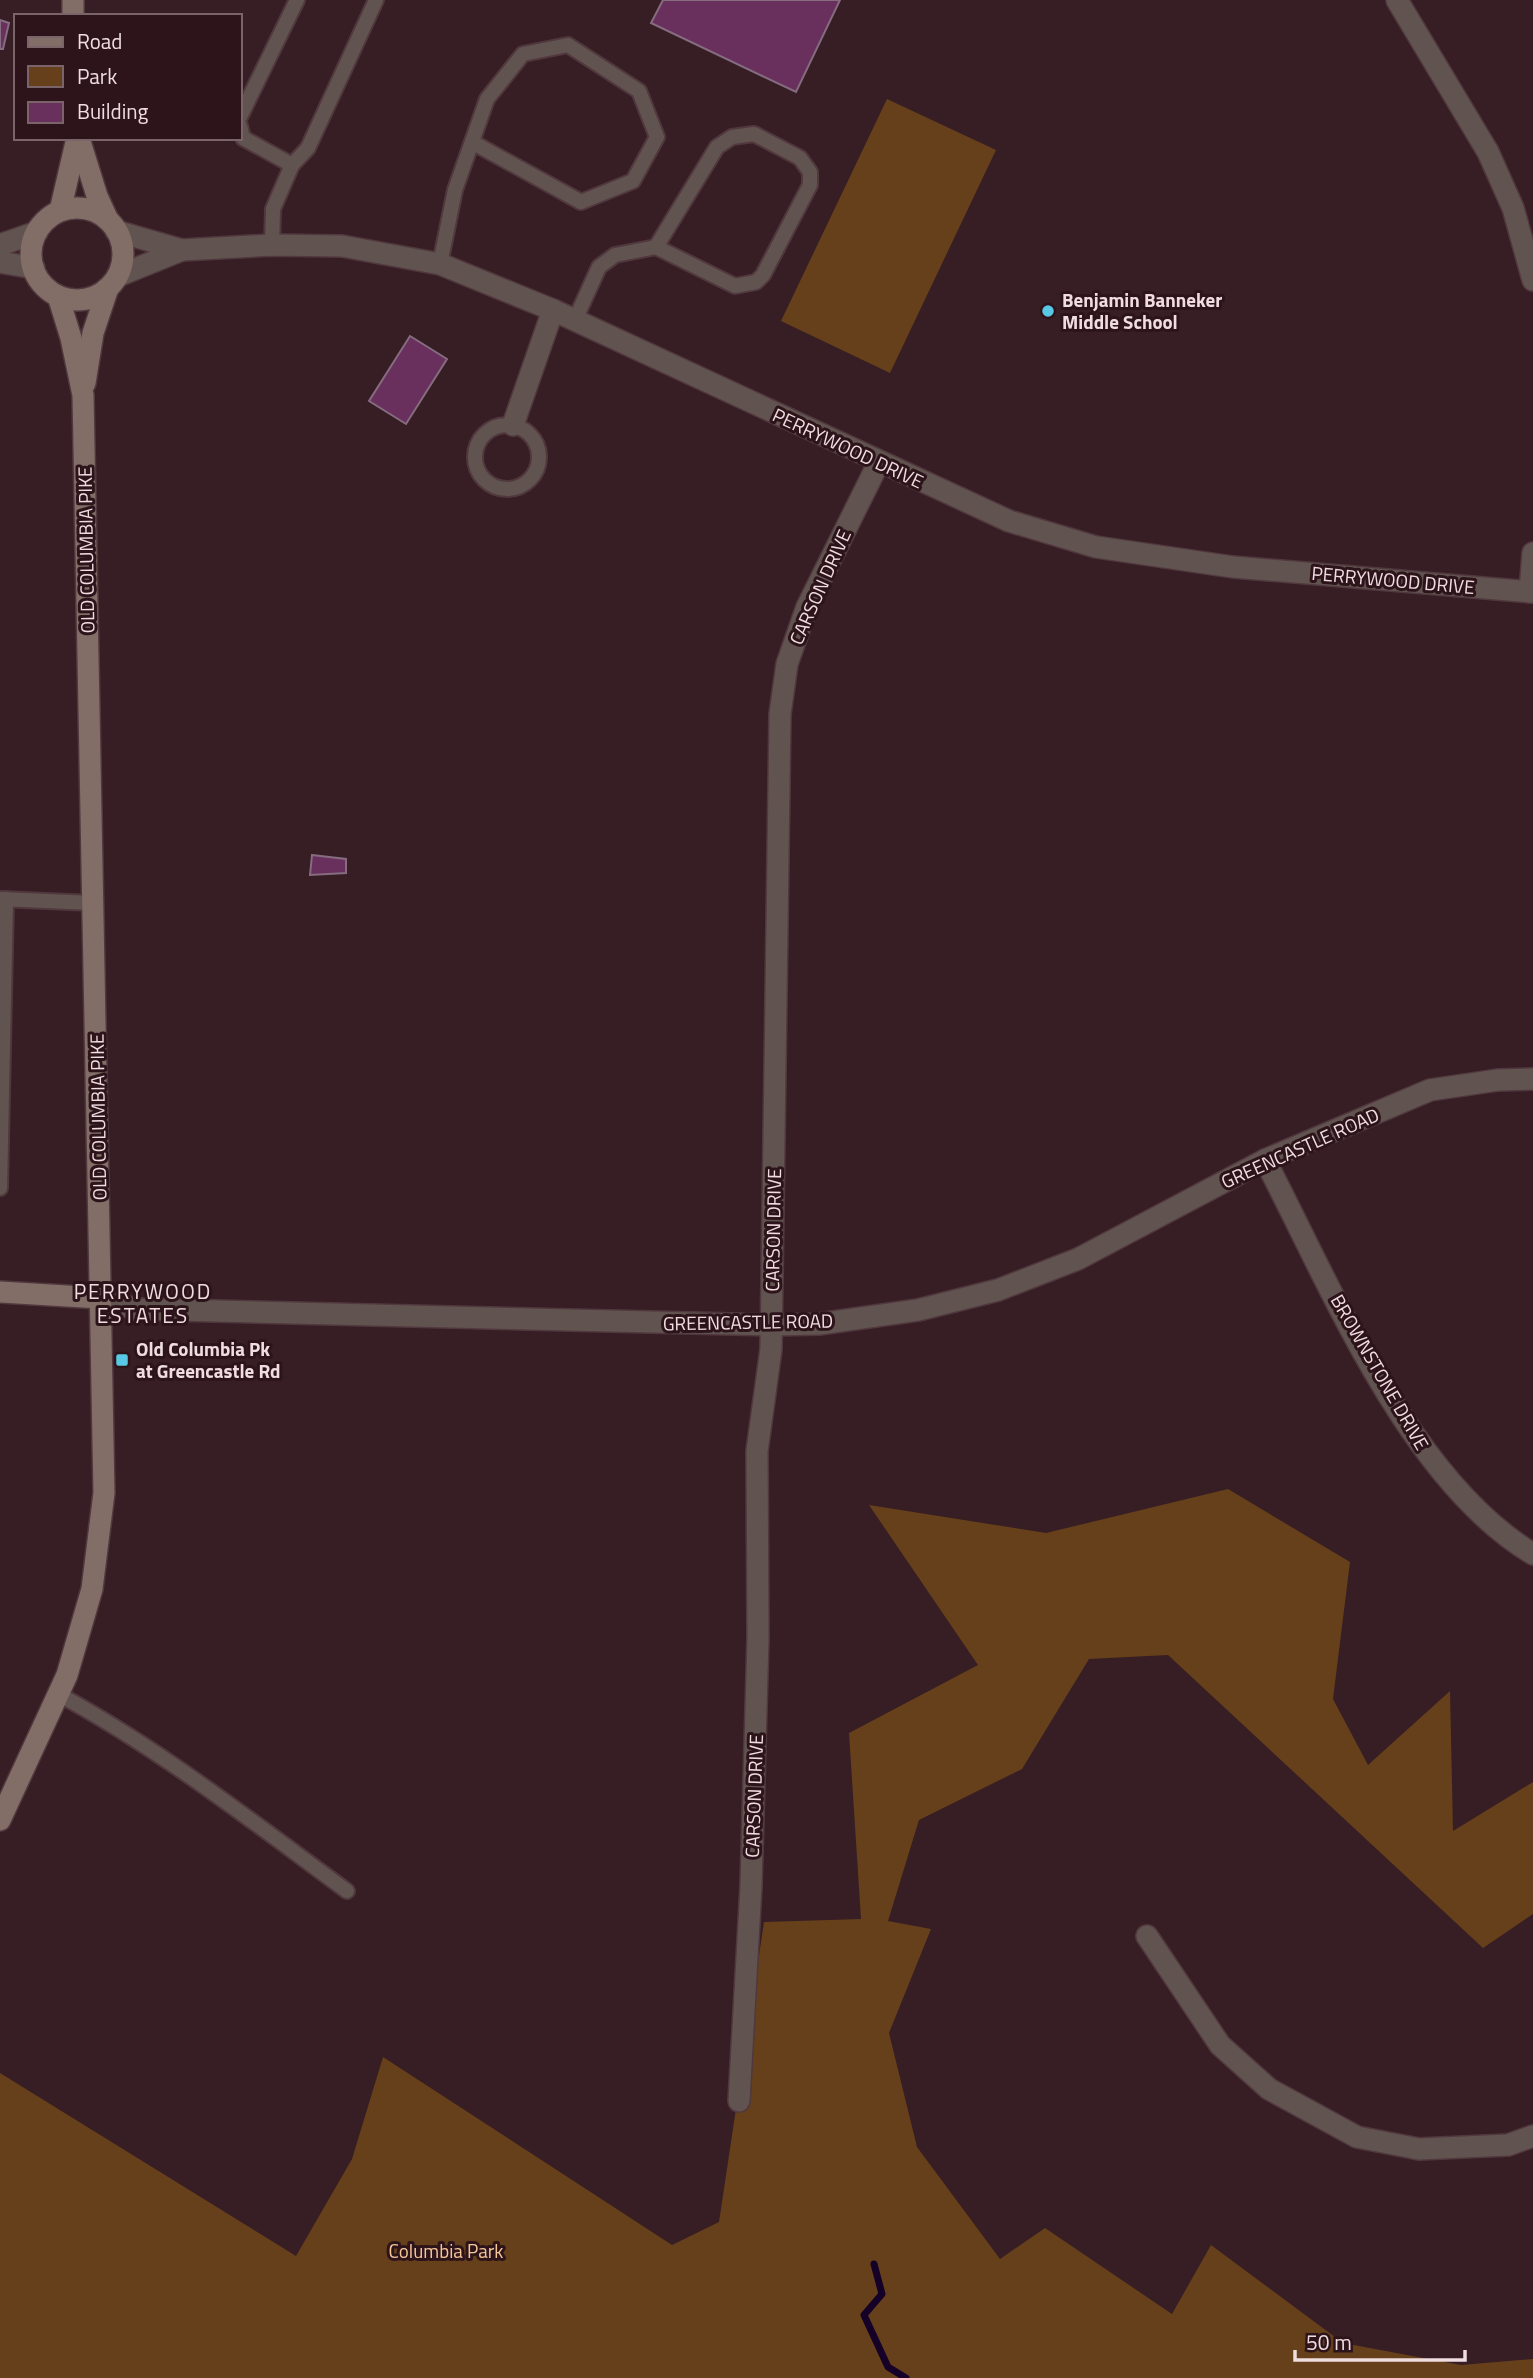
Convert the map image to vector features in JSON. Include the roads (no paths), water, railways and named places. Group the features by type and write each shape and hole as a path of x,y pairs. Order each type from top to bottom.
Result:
{"main road":[{"path":"60,211 78,140"},
{"path":"79,140 112,225 123,261 113,282 94,297 79,300 58,296 45,287 34,268 32,246 37,232 47,219 60,211 88,209 112,225"},
{"name":"OLD COLUMBIA PIKE","path":"0,1820 67,1675 92,1589 104,1493 83,395 93,333 113,282"},
{"name":"OLD COLUMBIA PIKE","path":"58,296 71,338 83,395"},
{"name":"GREENCASTLE ROAD","path":"0,1292 100,1298"}],"street":[{"path":"1396,0 1488,152 1513,208 1533,279"},
{"name":"PERRYWOOD DRIVE","path":"112,225 182,250"},
{"path":"0,245 37,232"},
{"name":"PERRYWOOD DRIVE","path":"113,282 182,250 272,244 342,246 440,264 553,310 1009,522 1096,547 1233,567 1532,592"},
{"path":"0,262 34,268"},
{"path":"513,425 553,310"},
{"name":"CARSON DRIVE","path":"739,2101 751,1886 757,1677 757,1451 771,1349 780,715 786,664 807,607 879,462"},
{"path":"1532,592 1533,553"},
{"name":"GREENCASTLE ROAD","path":"100,1298 135,1310 771,1325 819,1324 918,1310 998,1290 1078,1259 1265,1160 1430,1090 1498,1080 1533,1079"},
{"name":"BROWNSTONE DRIVE","path":"1265,1160 1369,1359 1421,1448 1477,1511 1533,1554"},
{"path":"1147,1936 1220,2045 1269,2089 1357,2137 1419,2149 1508,2145 1533,2136"}],"lane":[{"path":"242,113 297,0"},
{"path":"272,244 273,209 292,165 308,148 376,0"},
{"path":"440,264 455,190 487,99 523,54 568,45 639,91 657,137 633,181 581,202 472,142"},
{"path":"242,134 243,138 292,165"},
{"path":"575,320 599,267 615,255 656,247 735,286 756,282 764,275 810,185 810,172 800,158 754,134 732,137 717,147 656,247"},
{"path":"513,425 530,435 536,443 539,463 529,480 510,488 500,488 482,477 477,467 477,446 491,429 513,425"},
{"path":"0,1188 3,899 93,903"},
{"path":"58,1694 214,1794 347,1891"}],"waterway":[{"path":"874,2264 882,2294 864,2315 888,2367 906,2378"}],"place":[{"name":"Benjamin Banneker Middle School","path":"1048,311"},
{"name":"Old Columbia Pk at Greencastle Rd","path":"122,1360"}],"district":[{"name":"PERRYWOOD ESTATES","path":"143,1304"}],"park label":[{"name":"Columbia Park","path":"446,2251"}]}
